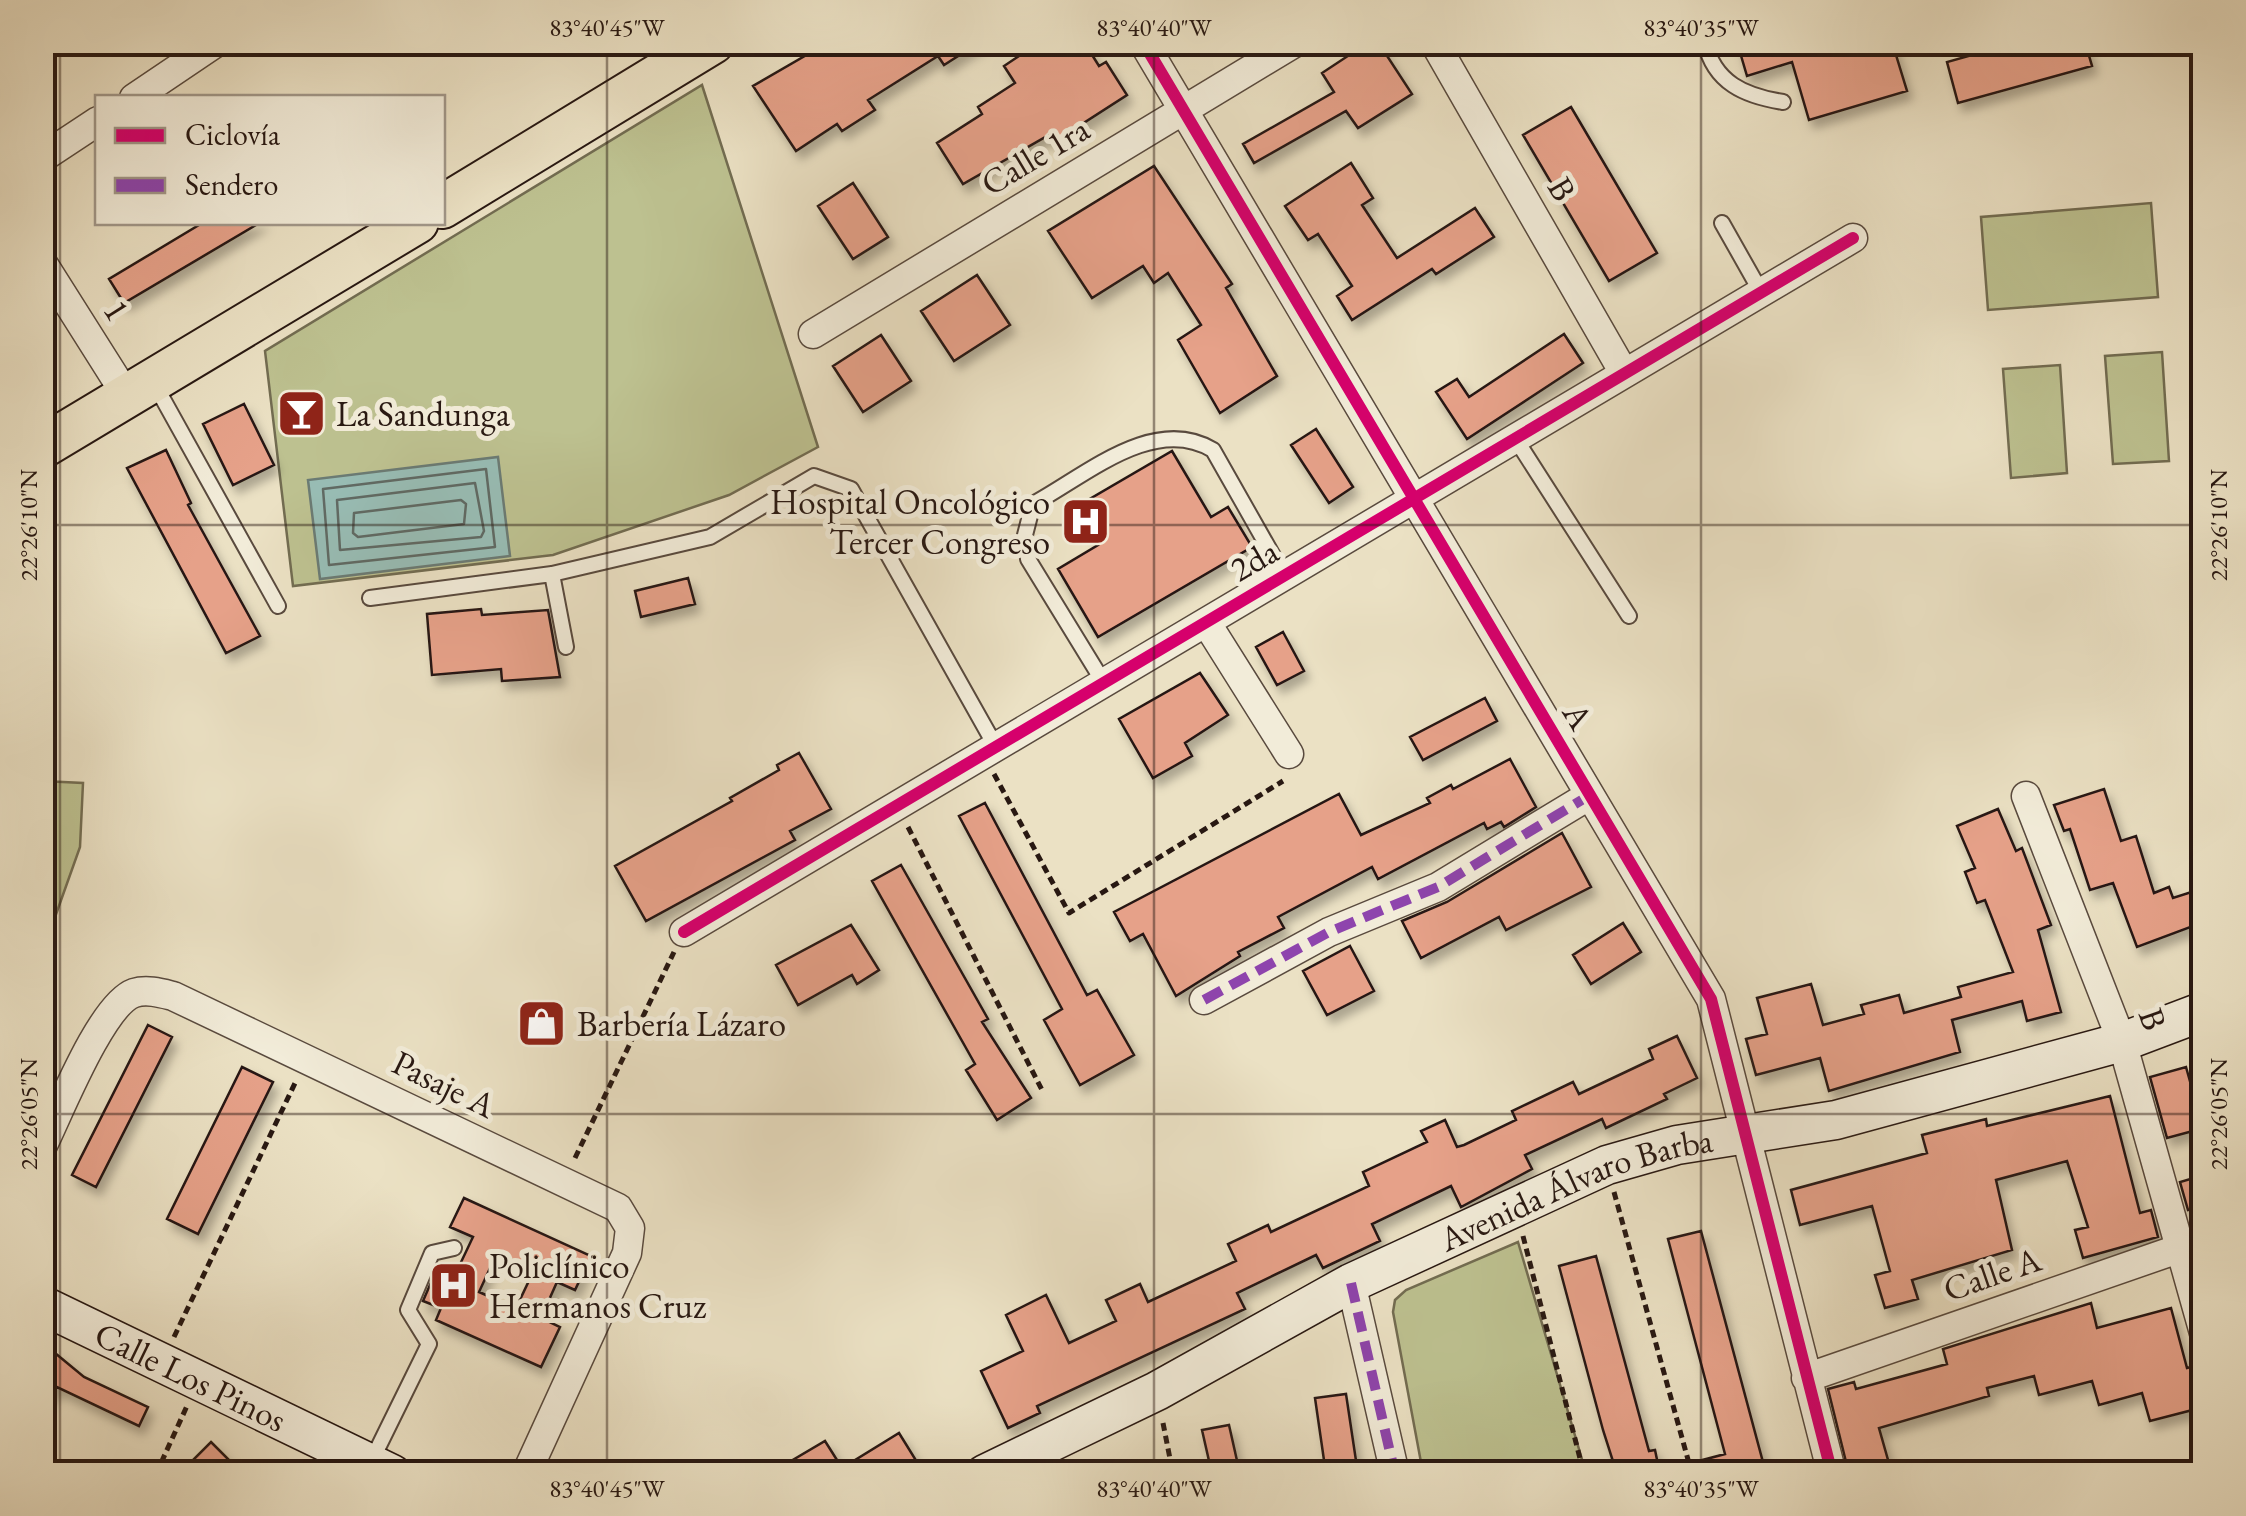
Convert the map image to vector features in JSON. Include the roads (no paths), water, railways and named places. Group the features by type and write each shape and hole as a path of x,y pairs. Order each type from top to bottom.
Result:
{"main road":[{"path":"445,205 713,42"},
{"path":"42,448 412,225"}],"street":[{"path":"138,95 217,42"},
{"name":"A","path":"1143,42 1710,999 1749,1136 1832,1474"},
{"name":"Calle 1ra","path":"812,334 1296,42"},
{"name":"B","path":"1434,42 1624,374"},
{"path":"42,158 95,123"},
{"name":"2da","path":"684,932 1853,238"},
{"name":"1","path":"42,262 140,391"},
{"path":"1206,622 1289,754"},
{"path":"1204,1000 1329,932 1438,887 1590,795"},
{"name":"B","path":"2026,796 2122,1042 2191,1244 2204,1333"},
{"name":"Pasaje A","path":"42,1147 108,1017 135,993 173,996 618,1208 626,1216 630,1240 526,1474"},
{"name":"Avenida Álvaro Barba","path":"985,1474 1157,1391 1351,1283 1606,1165 1677,1145 1836,1120 2122,1042 2204,1010"},
{"name":"Calle A","path":"1806,1378 2191,1244"},
{"path":"1351,1283 1395,1474"},
{"name":"Calle Los Pinos","path":"42,1306 381,1468"}],"lane":[{"path":"1706,42 1710,62 1729,84 1752,97 1783,102"},
{"path":"1722,223 1762,292"},
{"path":"140,391 278,606"},
{"path":"1515,438 1629,616"},
{"path":"1104,684 1028,558 1025,535 1034,504 1151,439 1197,440 1213,450 1285,577"},
{"path":"370,598 552,574 710,537 814,476 832,479 851,489 989,750"},
{"path":"552,574 566,647"},
{"path":"381,1468 427,1352 424,1331 408,1310 411,1298 432,1253 454,1248"}],"water":[{"path":"498,457 510,556 320,579 308,480"}],"place":[{"name":"La Sandunga","path":"301,414"},
{"name":"Hospital Oncológico Tercer Congreso","path":"1085,522"},
{"name":"Barbería Lázaro","path":"542,1024"},
{"name":"Policlínico Hermanos Cruz","path":"454,1286"}]}
